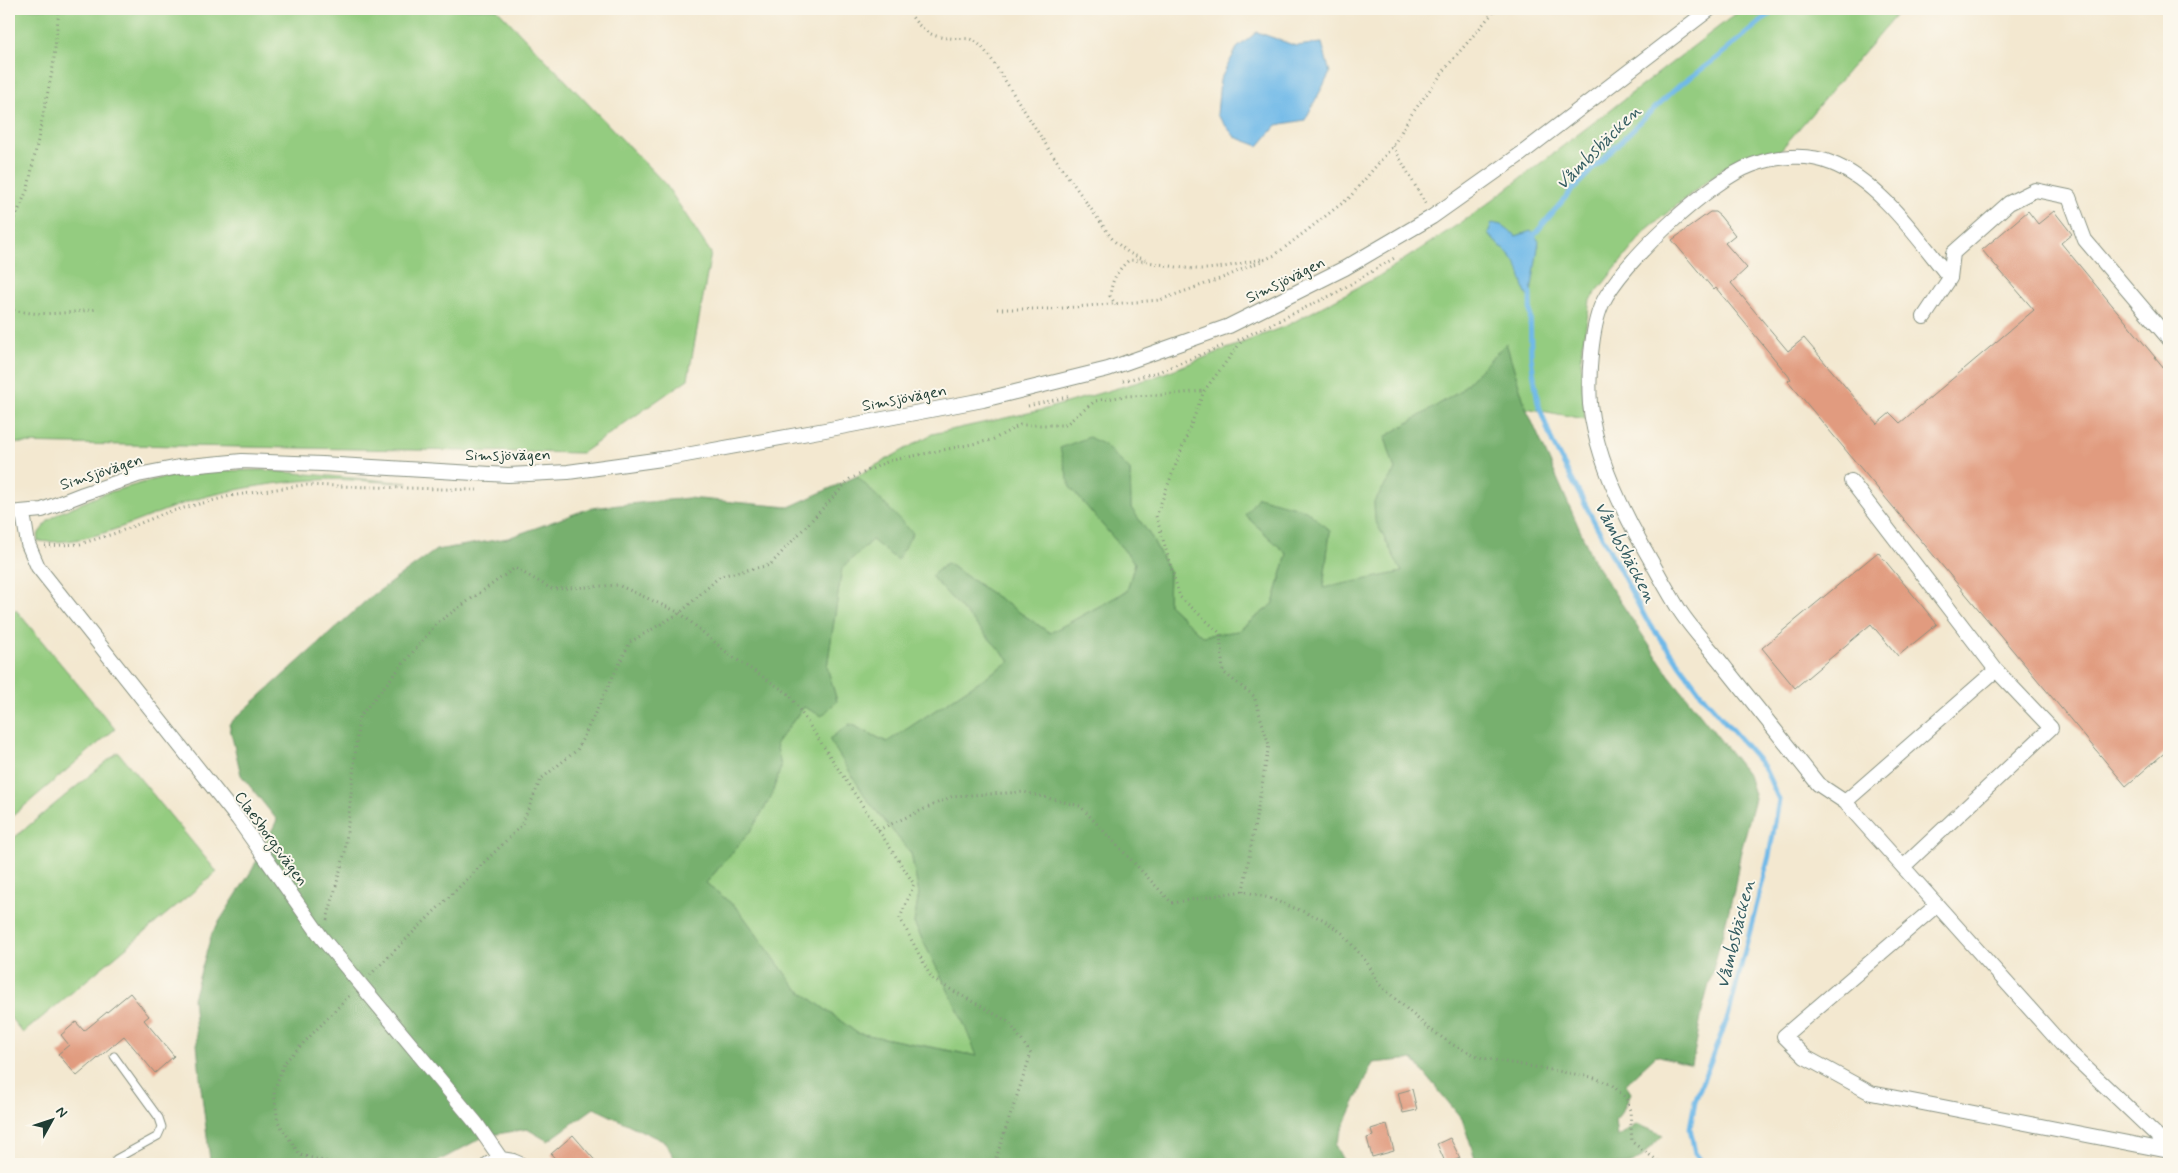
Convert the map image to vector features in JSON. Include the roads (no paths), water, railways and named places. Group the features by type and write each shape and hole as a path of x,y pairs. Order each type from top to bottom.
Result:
{"street":[{"name":"Simsjövägen","path":"16,513 42,510 138,475 179,467 242,461 508,474 568,472 669,458 983,400 1108,370 1229,326 1345,268 1432,216 1521,154 1710,9"},
{"path":"1950,278 1900,217 1872,189 1851,173 1831,163 1806,157 1780,158 1750,165 1714,188 1657,234 1617,280 1602,305 1591,353 1590,404 1604,464 1627,518 1681,612 1818,784 1845,802 2064,1047 2169,1147"},
{"path":"1924,317 1950,278 1953,253 2009,203 2035,190 2069,197 2086,240 2169,339"},
{"path":"1851,482 1996,670 2051,728 1903,867"},
{"name":"Claesborgsvägen","path":"16,513 38,567 238,819 322,938 476,1123 494,1162 513,1161 520,1164"},
{"path":"1845,802 1996,670"},
{"path":"1937,904 1784,1036 1805,1057 1871,1093 2169,1151"}],"lane":[{"path":"114,1056 159,1118 162,1127 158,1136 116,1159 115,1164"}],"water":[{"path":"1257,32 1296,46 1322,43 1330,73 1305,120 1277,125 1259,146 1235,137 1217,115 1220,80 1237,48"},
{"path":"1492,223 1501,225 1516,236 1531,231 1539,241 1530,300 1513,259 1488,233"}],"waterway":[{"name":"Våmbsbäcken","path":"1534,239 1534,235 1571,191 1645,117 1680,85 1714,60 1776,9"},
{"name":"Våmbsbäcken","path":"1530,293 1531,357 1538,403 1553,444 1646,619 1706,700 1764,767 1779,800 1769,856 1728,1017 1695,1101 1690,1128 1695,1153 1704,1164"}]}
